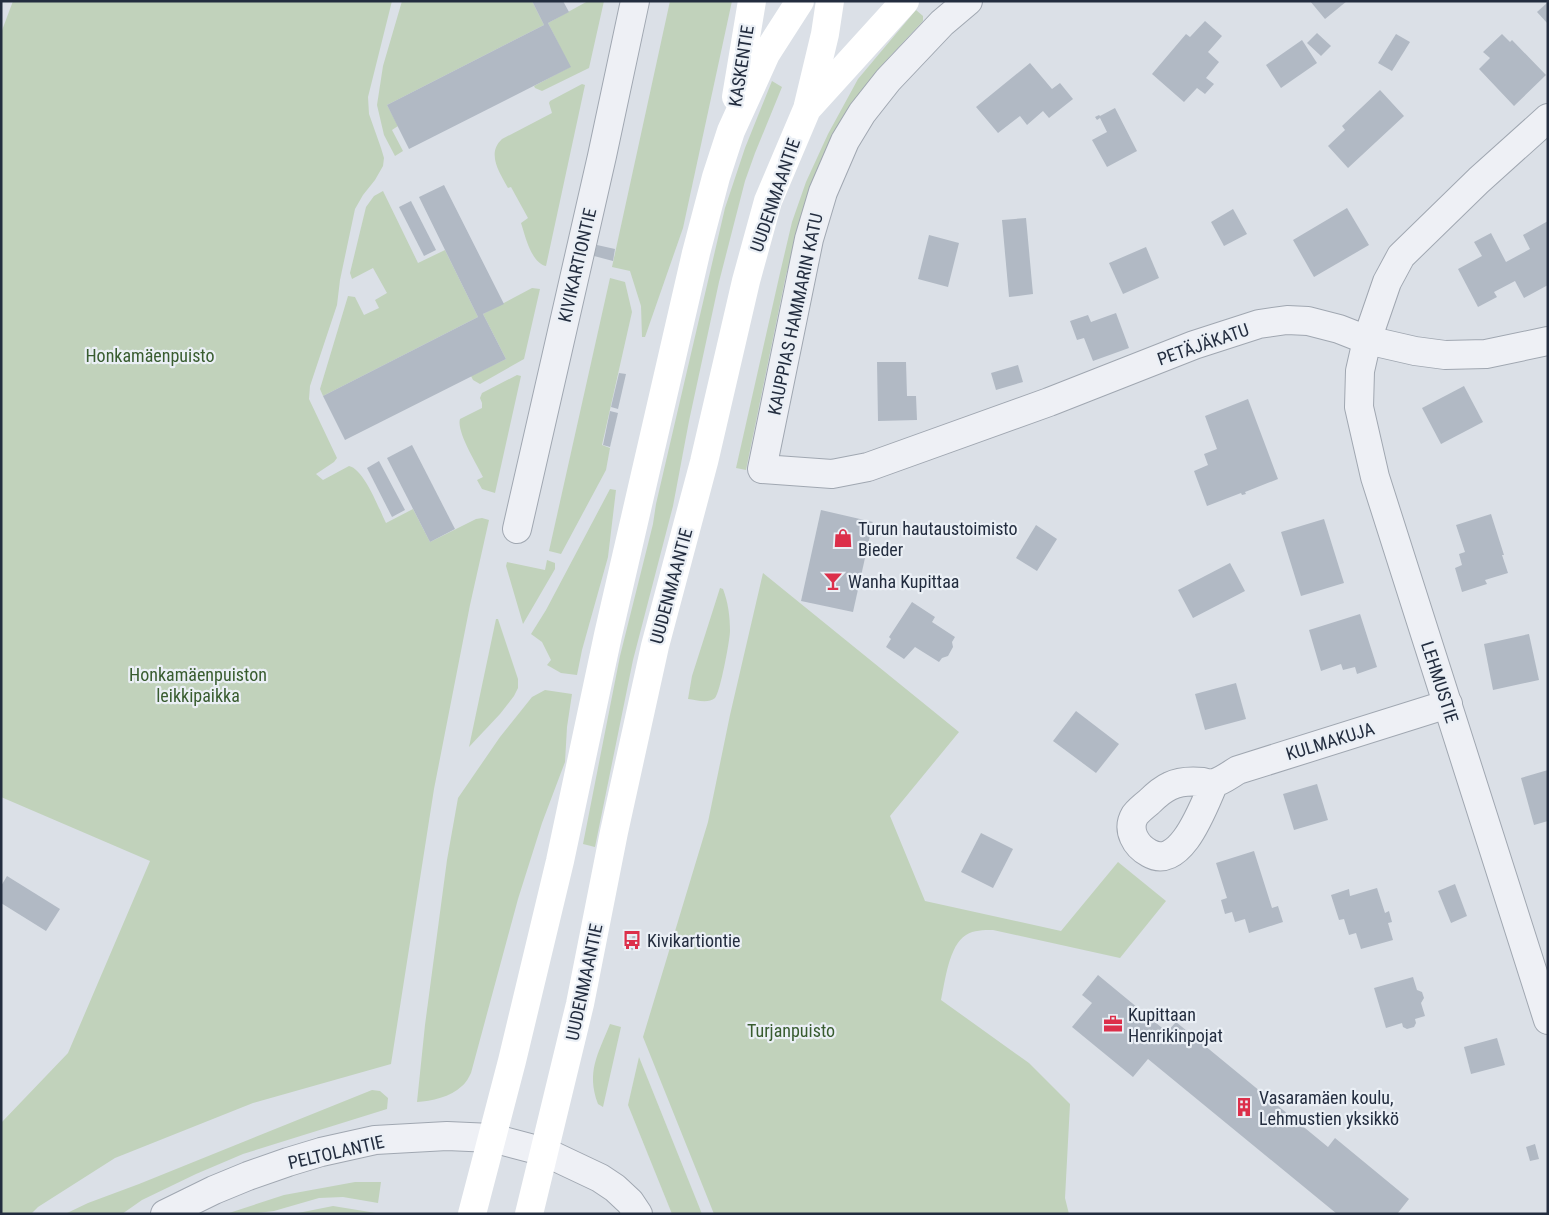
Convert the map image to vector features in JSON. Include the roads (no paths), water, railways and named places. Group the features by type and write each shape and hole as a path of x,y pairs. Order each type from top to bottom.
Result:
{"main road":[{"name":"KASKENTIE","path":"731,131 752,1"},
{"path":"472,1214 560,861 608,635 696,253 716,177 731,131 766,54 800,1"},
{"path":"806,109 826,34 830,1"},
{"name":"UUDENMAANTIE","path":"530,1214 580,1004 614,832 655,646 704,462 746,281 768,201 806,109 906,1"}],"street":[{"name":"KIVIKARTIONTIE","path":"517,529 636,1"},
{"name":"KAUPPIAS HAMMARIN KATU","path":"762,468 808,239 823,192 845,141 862,113 888,80 942,23 968,1"},
{"path":"1367,340 1387,282 1401,256 1479,180 1548,118"},
{"name":"PETÄJÄKATU","path":"762,468 832,474 868,467 1049,402 1194,345 1259,324 1287,320 1308,321 1339,329 1367,340 1445,356 1486,354 1548,341"},
{"name":"LEHMUSTIE","path":"1367,340 1360,371 1359,407 1375,478 1548,1020"},
{"name":"KULMAKUJA","path":"1214,783 1238,770 1448,704"},
{"name":"PELTOLANTIE","path":"165,1214 248,1176 321,1152 375,1140 447,1136 492,1138 545,1152 600,1178 615,1188 630,1202 638,1214"}],"place":[{"name":"Turun hautaustoimisto Bieder","path":"843,538"},
{"name":"Wanha Kupittaa","path":"833,581"},
{"name":"Kivikartiontie","path":"632,940"},
{"name":"Kupittaan Henrikinpojat","path":"1113,1024"},
{"name":"Vasaramäen koulu, Lehmustien yksikkö","path":"1244,1107"}],"park label":[{"name":"Honkamäenpuisto","path":"150,355"},
{"name":"Honkamäenpuiston leikkipaikka","path":"198,684"},
{"name":"Turjanpuisto","path":"791,1030"}]}
